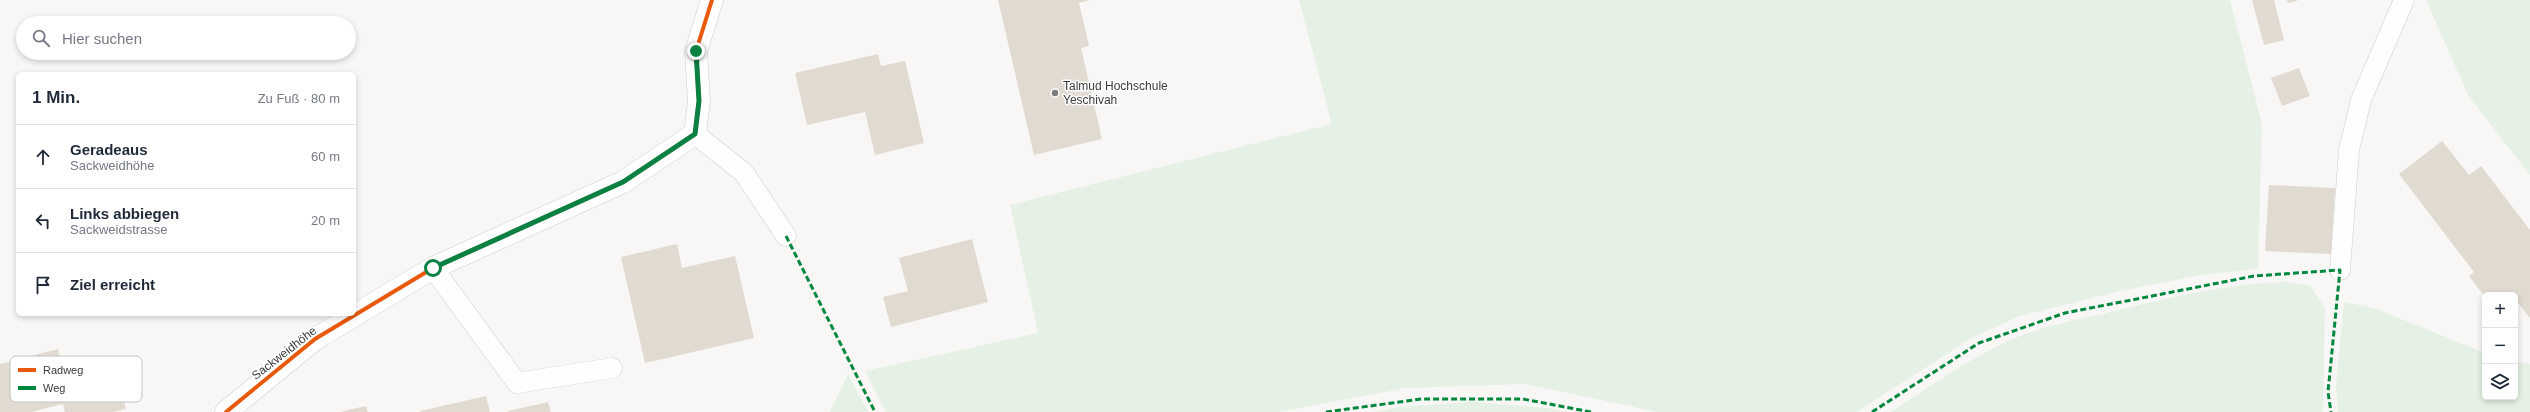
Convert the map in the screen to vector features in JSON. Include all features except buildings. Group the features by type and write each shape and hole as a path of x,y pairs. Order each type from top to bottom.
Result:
{"street":[{"path":"695,134 699,101 696,51 712,0"},
{"name":"Sackweidhöhe","path":"356,314 433,268 623,182 695,134"},
{"name":"Sackweidhöhe","path":"226,412 315,339 353,316"}],"lane":[{"path":"2340,270 2349,150 2358,114 2375,64 2404,0"},
{"path":"695,134 744,173 786,236"},
{"path":"433,268 517,383 612,368"}],"green space":[{"path":"1299,0 2230,0 2262,124 2258,269 2202,275 2120,291 2020,316 1971,338 1857,412 1658,412 1525,384 1406,388 1278,412 886,412 865,371 1038,333 1010,205 1332,124"},
{"path":"2426,0 2530,0 2530,175 2468,95"},
{"path":"2284,282 2310,285 2325,308 2323,412 1891,412 1979,356 2010,340 2033,331 2069,321 2194,293 2262,283"},
{"path":"2344,302 2374,308 2482,352 2482,400 2518,400 2518,362 2530,364 2530,412 2338,412 2336,385"},
{"path":"848,374 868,412 830,412"},
{"path":"1473,402 1546,408 1565,412 1373,412 1399,407"}],"marked path":[{"path":"786,236 875,412"},
{"path":"1872,412 1979,343 2065,313 2254,276 2340,270 2328,392 2331,412"},
{"path":"1326,412 1421,399 1523,399 1591,412"}],"cycle path":[{"path":"356,314 433,268 623,182 695,134 699,101 696,51 712,0"},
{"path":"226,412 315,339 353,316"}],"place":[{"name":"Talmud Hochschule Yeschivah","path":"1055,93"}],"route":[{"path":"433,268 623,182 695,134 699,101 696,51"}]}
